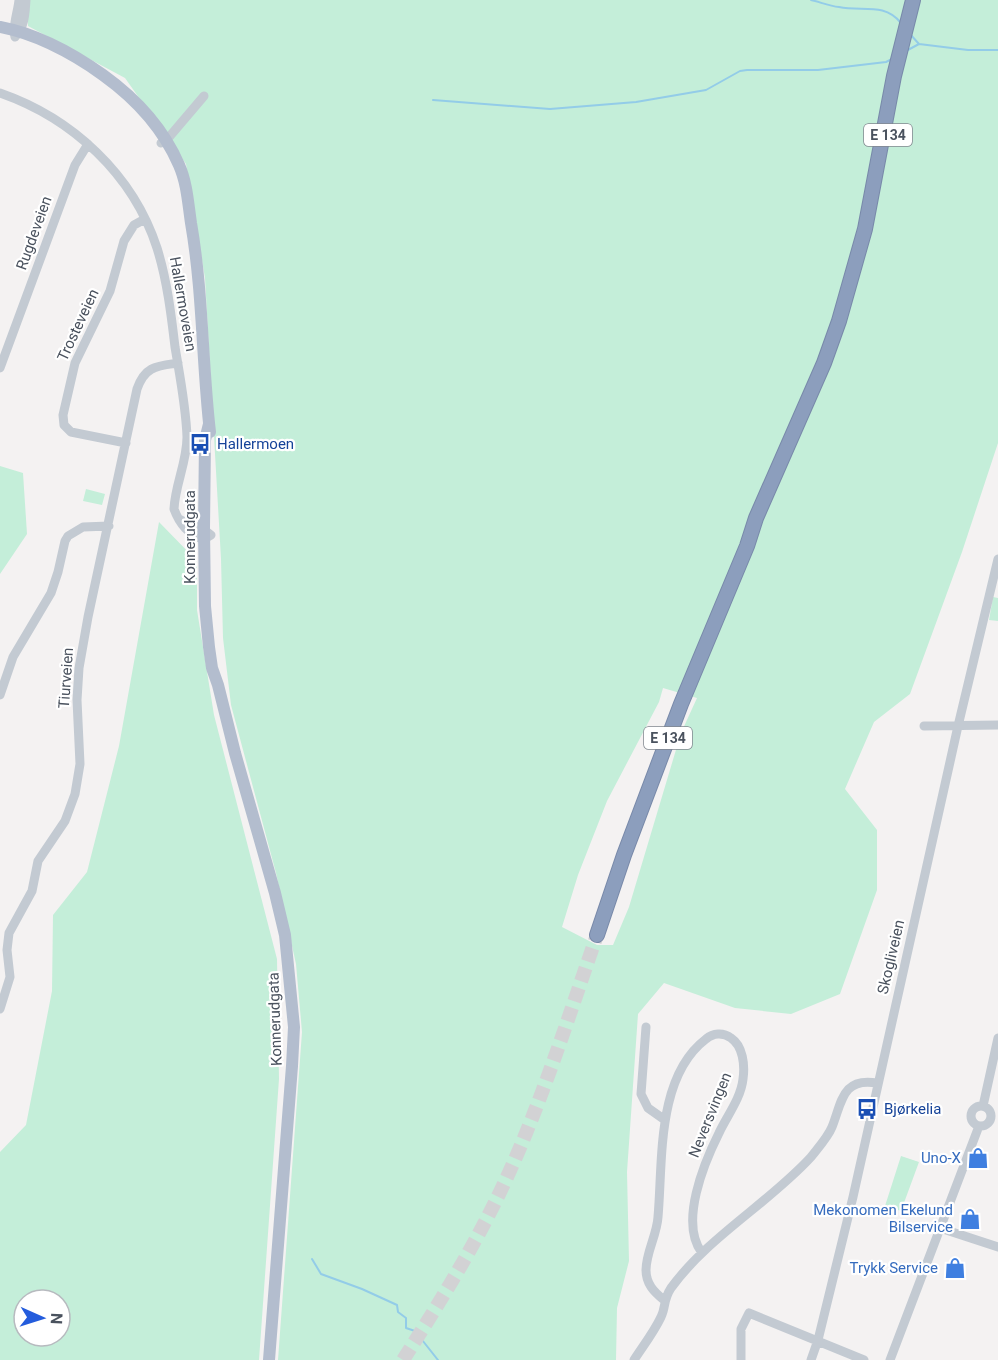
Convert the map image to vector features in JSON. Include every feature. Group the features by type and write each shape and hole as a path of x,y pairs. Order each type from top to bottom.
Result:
{"highway":[{"name":"E 134","path":"597,935 656,768 747,546 756,518 824,363 854,284 899,51 913,0"},
{"name":"E 134","path":"857,269 874,211 904,53 918,0"}],"main road":[{"name":"Konnerudgata","path":"0,27 71,54 109,79 140,106 183,177 199,278 212,480 206,534 218,685 280,915 287,951 294,1027 269,1360"},
{"name":"Konnerudgata","path":"0,34 16,33"}],"street":[{"path":"16,33 19,0"},
{"path":"16,33 26,0"},
{"name":"Hallermoveien","path":"0,93 42,111 66,126 88,144 116,172 146,219 165,276 187,437 185,457 174,504 175,513 179,519 206,534"},
{"path":"163,142 204,96"},
{"name":"Rugdeveien","path":"0,368 75,165 88,144"},
{"name":"Trosteveien","path":"126,443 71,432 64,425 63,415 75,363 110,291 124,241 134,225 146,219"},
{"name":"Tiurveien","path":"0,1009 10,977 7,950 9,933 32,891 38,861 65,821 75,794 80,764 77,700 79,668 141,377 150,369 178,363"},
{"path":"0,695 14,657 51,593 68,536 82,527 108,526"},
{"name":"Skogliveien","path":"811,1360 818,1340 998,559"},
{"path":"924,726 998,726"},
{"path":"646,1027 641,1094 648,1108 665,1120"},
{"name":"Neversvingen","path":"664,1300 654,1292 648,1281 646,1270 658,1219 660,1153 665,1120 670,1097 693,1049 710,1036 720,1034 729,1036 737,1043 742,1053 743,1081 709,1157 698,1190 693,1216 693,1235 702,1253"},
{"path":"983,1106 998,1038"},
{"path":"634,1360 662,1315 664,1300 672,1287 702,1253 805,1163 831,1129 842,1096 850,1088 861,1082 877,1083"},
{"path":"983,1106 990,1111 994,1121 979,1125 973,1122 971,1115 974,1109 983,1106"},
{"path":"890,1360 979,1125"},
{"path":"940,1228 998,1247"},
{"path":"741,1360 741,1332 748,1313 864,1360"}],"green space":[{"path":"28,0 998,0 998,443 962,552 910,694 874,722 845,789 877,830 877,890 840,994 791,1014 735,1008 664,983 638,1014 627,1172 629,1261 617,1308 616,1360 278,1360 302,1032 296,964 276,873 231,705 223,638 221,559 205,278 186,164 125,78 28,26","holes":["663,688 697,698 681,733 629,907 613,945 597,945 562,927 578,875 607,801 659,702"]},
{"path":"0,466 23,473 27,534 0,574"},
{"path":"86,489 105,494 102,505 83,501"},
{"path":"159,522 197,561 197,610 214,715 277,959 279,1079 259,1360 0,1360 0,1152 26,1125 52,991 53,915 87,872 119,746"},
{"path":"993,597 998,598 998,621 989,620"},
{"path":"901,1156 919,1162 901,1211 885,1206"}],"waterway":[{"path":"811,0 848,8 880,10 894,16 901,23"},
{"path":"910,34 919,44 968,50 998,50"},
{"path":"906,51 919,44"},
{"path":"433,100 550,109 636,102 706,90 740,71 818,70 886,62 894,58"},
{"path":"312,1259 321,1274 397,1305 398,1312 406,1318 406,1328 415,1331 438,1360"}],"tunnel":[{"path":"403,1360 467,1255 501,1190 541,1096 597,935"}],"place":[{"name":"Hallermoen","path":"200,444"},
{"name":"Bjørkelia","path":"867,1109"},
{"name":"Uno-X","path":"978,1158"},
{"name":"Mekonomen Ekelund Bilservice","path":"970,1219"},
{"name":"Trykk Service","path":"955,1268"}]}
